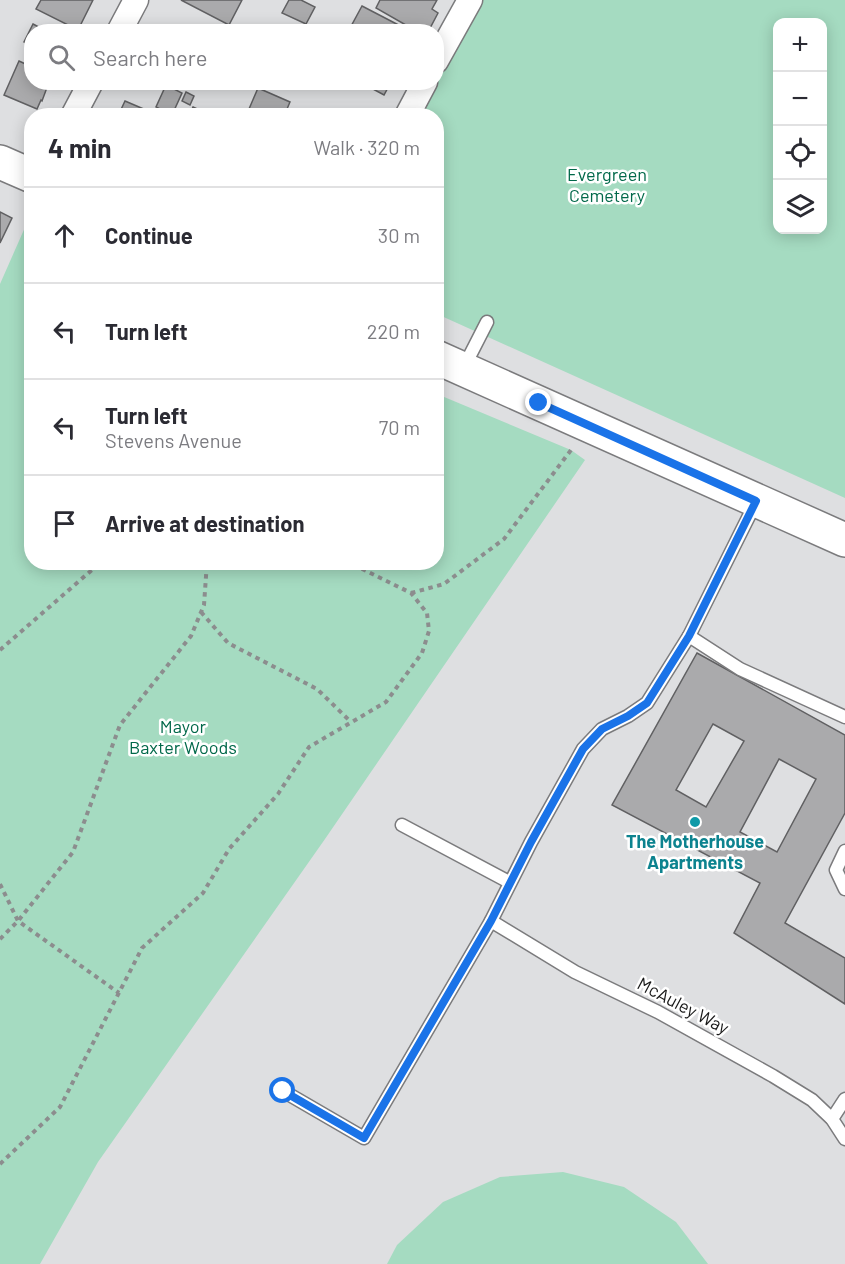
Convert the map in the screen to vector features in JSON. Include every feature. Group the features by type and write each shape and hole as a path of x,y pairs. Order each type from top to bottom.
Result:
{"main road":[{"path":"0,162 24,172"},
{"path":"450,363 845,540"}],"street":[{"path":"123,24 136,0"},
{"path":"444,47 470,0"},
{"path":"77,108 87,90"},
{"path":"411,108 421,90"}],"lane":[{"path":"450,363 487,322"},
{"path":"283,1091 364,1138 491,921 509,882 583,749 602,729 647,703 689,636 756,501"},
{"path":"689,636 740,669 845,717"},
{"path":"402,825 509,882"},
{"path":"845,851 836,870 845,889"},
{"name":"McAuley Way","path":"491,921 575,972 658,1012 812,1100 832,1119 845,1139"},
{"path":"832,1119 845,1099"}],"path":[{"path":"411,593 444,584 504,540 571,450"},
{"path":"0,650 92,570"},
{"path":"0,939 18,921 73,852 120,725 191,636 204,605 206,570"},
{"path":"0,1164 60,1107 142,948 203,893 229,849 278,794 309,747 386,702 422,653 429,631 427,613 411,593 364,570"},
{"path":"201,612 228,643 317,689 351,722"},
{"path":"0,884 18,921 118,993"}],"green space":[{"name":"Evergreen Cemetery","path":"477,0 845,0 845,498 444,317 444,108 423,108 432,90 444,90 444,66"},
{"name":"Mayor Baxter Woods","path":"24,230 24,570 444,570 444,397 571,450 585,460 325,839 98,1162 40,1264 0,1264 0,284"},
{"path":"563,1172 624,1187 676,1222 708,1264 387,1264 397,1245 443,1202 500,1177"}],"building":[{"path":"41,0 93,0 81,24 66,24 36,9"},
{"path":"181,0 242,0 230,24"},
{"path":"289,0 301,0 315,7 306,24 282,13"},
{"path":"380,0 437,0 432,9 438,13 432,24 404,24 376,8"},
{"path":"362,6 397,24 352,24"},
{"path":"19,61 24,63 24,90 46,90 37,108 4,95"},
{"path":"164,90 176,90 182,93 175,108 156,107"},
{"path":"257,90 263,90 290,102 287,108 249,108"},
{"path":"375,90 387,90 384,95"},
{"path":"186,92 194,96 190,105 182,101"},
{"path":"125,101 141,108 122,108"},
{"path":"0,212 12,218 0,243"},
{"name":"The Motherhouse Apartments","path":"697,653 845,735 845,813 785,923 845,958 845,1004 734,933 760,883 612,805","holes":["713,724 744,741 706,807 676,790","779,759 816,779 777,852 740,832"]}],"place":[{"name":"The Motherhouse Apartments","path":"695,822"}],"route":[{"path":"283,1091 364,1138 491,921 509,882 583,749 602,729 647,703 689,636 756,501 539,403"}]}
